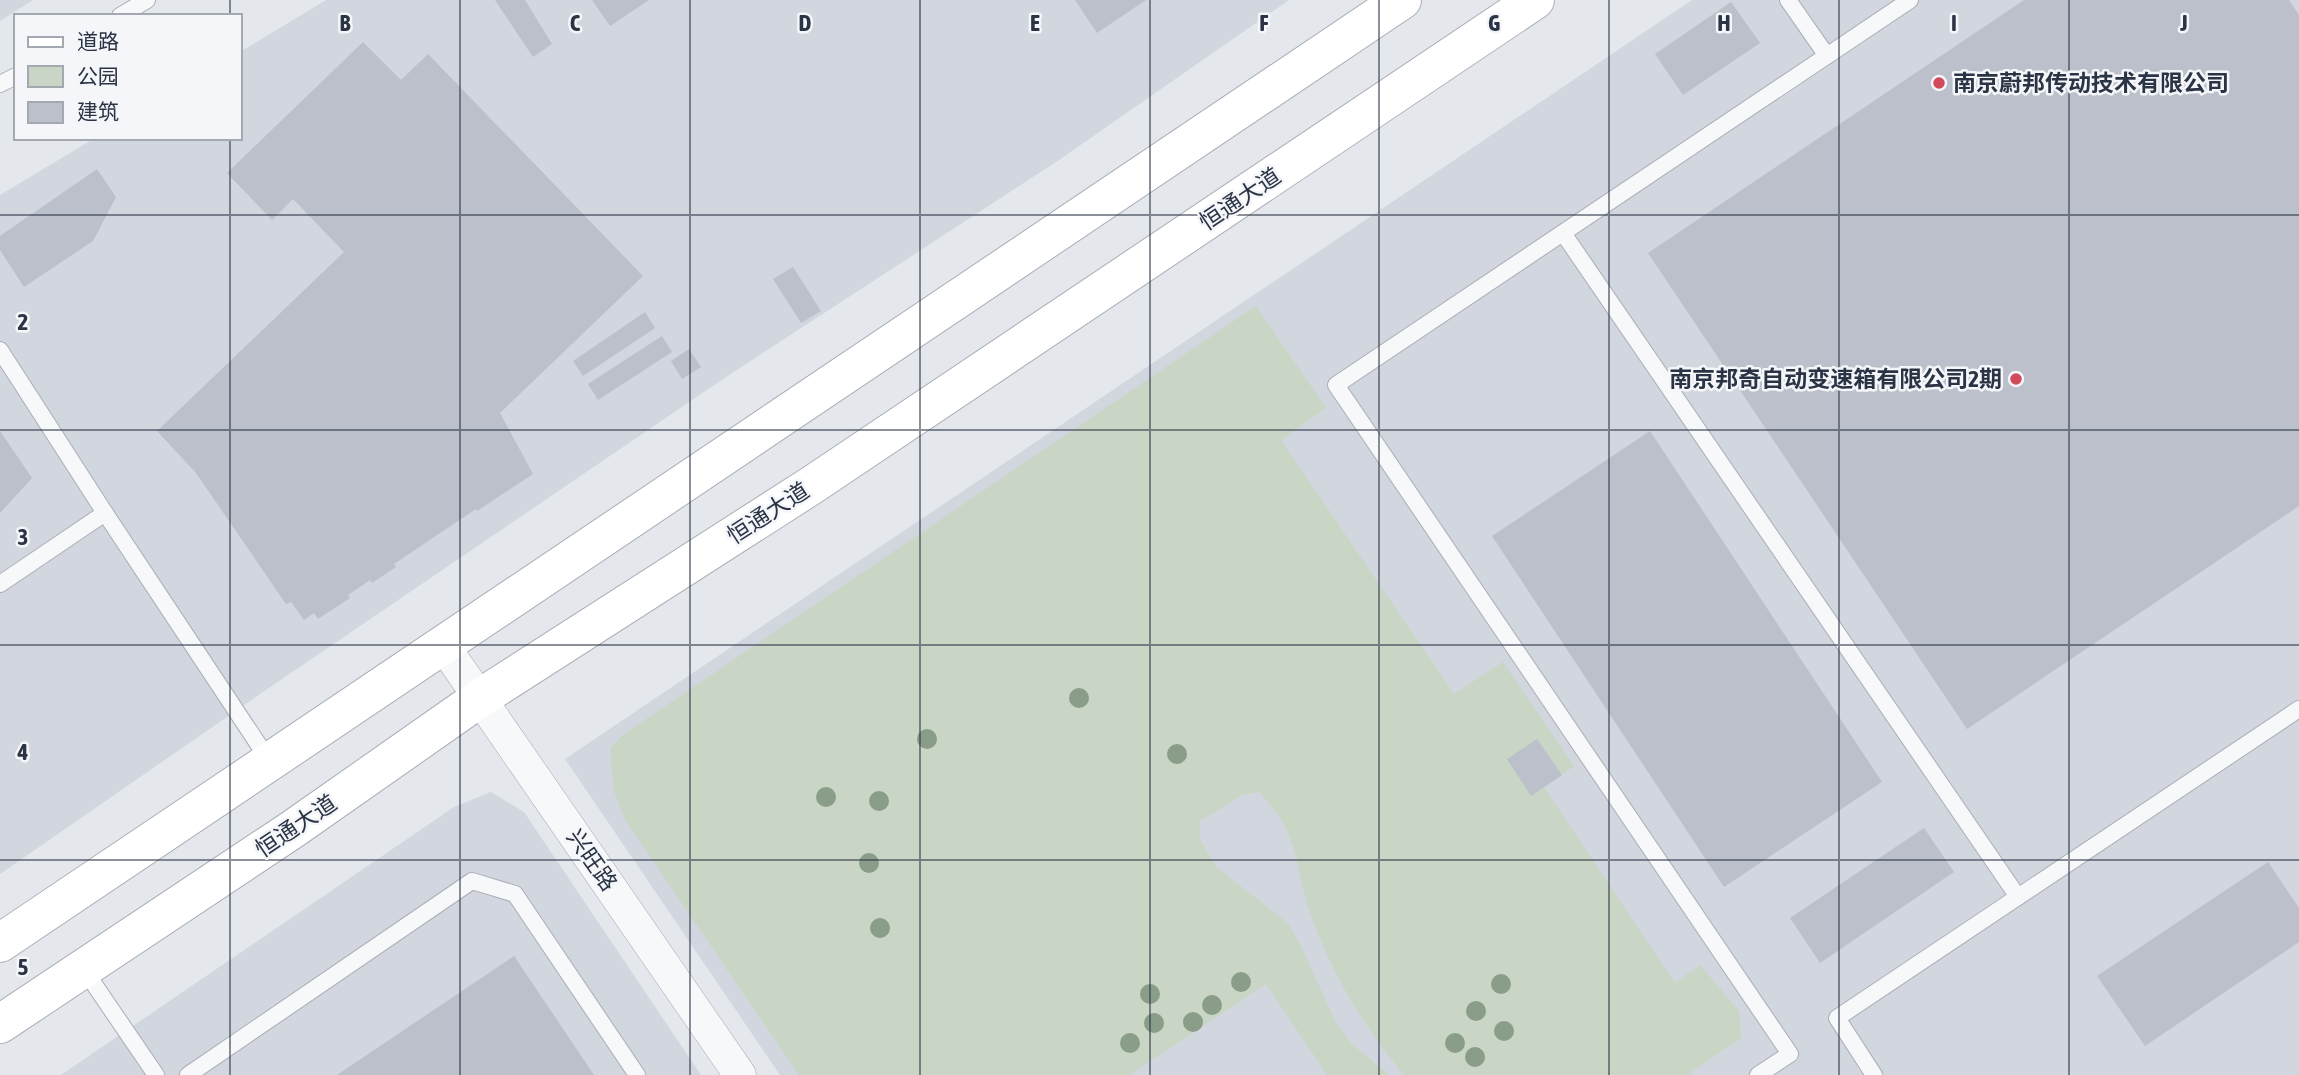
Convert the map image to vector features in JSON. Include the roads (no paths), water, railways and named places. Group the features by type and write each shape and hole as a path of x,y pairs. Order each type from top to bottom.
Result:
{"main road":[{"path":"0,943 1402,0"},
{"name":"恒通大道","path":"0,1024 293,829 480,698 881,439 1535,0"}],"street":[{"name":"兴旺路","path":"443,645 740,1075"}],"lane":[{"path":"123,14 147,0"},
{"path":"1788,0 1827,56"},
{"path":"1758,1075 1790,1054 1336,385 1910,0"},
{"path":"1563,233 2018,897"},
{"path":"0,350 104,513 270,762"},
{"path":"0,584 104,513"},
{"path":"1874,1075 1837,1018 2299,709"},
{"path":"188,1075 472,881 515,894 637,1075"},
{"path":"83,968 156,1075"}],"place":[{"name":"南京蔚邦传动技术有限公司","path":"1939,83"},
{"name":"南京邦奇自动变速箱有限公司2期","path":"2016,379"}]}
